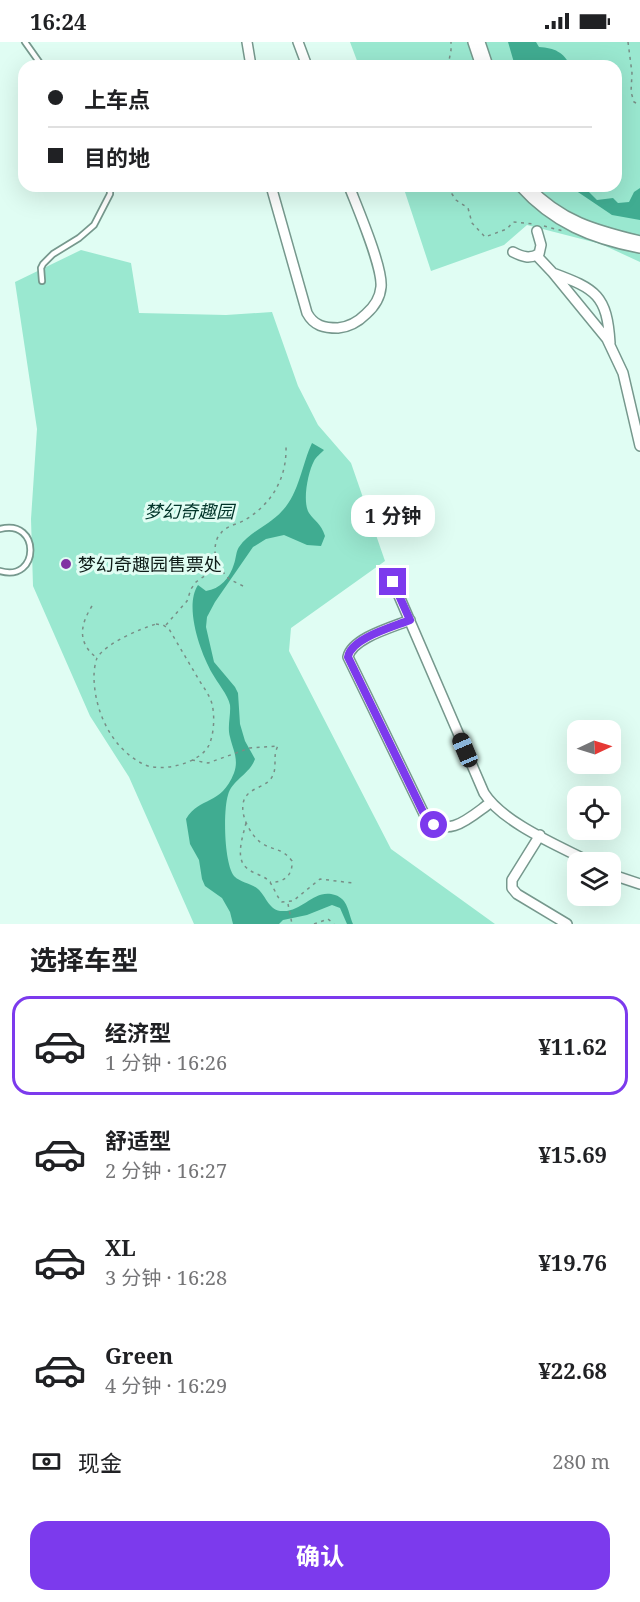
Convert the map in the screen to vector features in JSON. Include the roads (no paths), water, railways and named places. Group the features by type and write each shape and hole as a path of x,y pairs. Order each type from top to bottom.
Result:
{"street":[{"path":"247,42 250,60"},
{"path":"298,42 304,60"},
{"path":"473,42 479,60"},
{"path":"480,42 486,60"},
{"path":"273,192 307,314 312,322 322,327 332,328 353,324 364,317 373,308 381,286 379,269 351,192"},
{"path":"526,192 550,215 567,225 583,232 640,248"},
{"path":"534,192 553,210 567,218 640,241"},
{"path":"513,252 523,257 539,254 541,245 537,231"},
{"path":"536,255 610,345 622,374 640,446"},
{"path":"553,273 582,283 594,291 603,304 609,324 610,345"},
{"path":"393,582 484,794 501,813 571,852"},
{"path":"410,620 356,643 348,657 426,818 441,828 448,827 460,824 490,803"},
{"path":"540,835 512,880 512,888 517,894 567,924"},
{"path":"621,878 640,884"}],"lane":[{"path":"25,42 38,60"},
{"path":"42,281 43,264 53,254 79,238 94,225 110,192"},
{"path":"0,529 20,530 29,541 31,556 23,568 10,573 0,571"}],"place":[{"name":"梦幻奇趣园售票处","path":"66,564"}],"park label":[{"name":"梦幻奇趣园","path":"189,511"}]}
